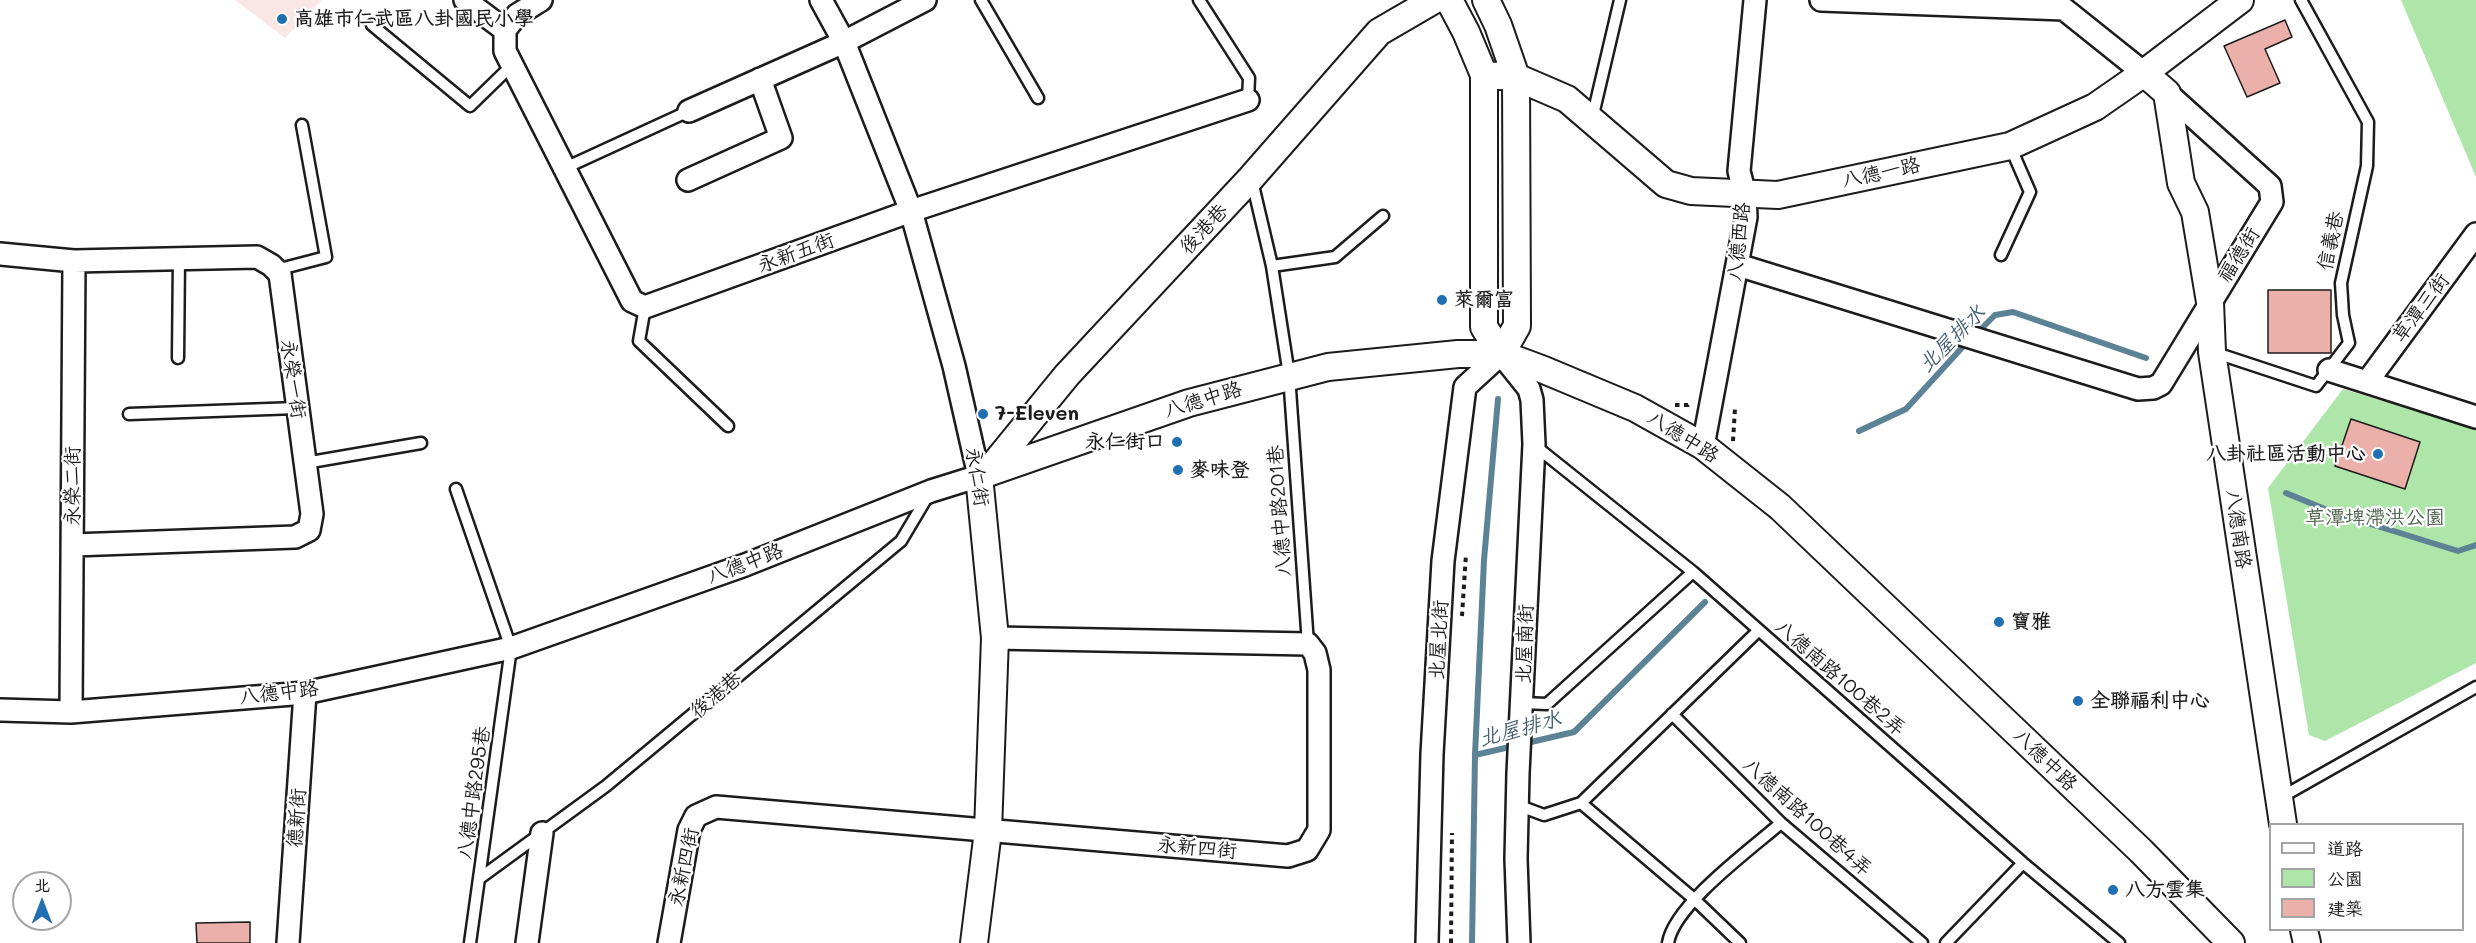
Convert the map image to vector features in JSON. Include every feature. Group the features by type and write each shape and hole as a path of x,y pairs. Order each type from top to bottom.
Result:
{"street":[{"path":"465,0 505,30"},
{"path":"541,0 517,15 505,30 505,51 632,301 645,308"},
{"name":"永仁街","path":"821,0 844,42 911,211 983,475 995,638 988,831 974,943"},
{"path":"689,111 844,42 925,0"},
{"name":"後港巷","path":"983,475 1067,375 1251,178 1379,32 1434,0"},
{"path":"1449,0 1466,32 1484,75 1484,327 1501,354 1516,326 1516,77 1498,25 1486,0"},
{"name":"八德西路","path":"1703,446 1746,217 1745,195 1739,171 1755,0"},
{"name":"福德街","path":"1738,265 2138,389 2153,388 2161,384 2272,202 2270,186 2144,73 2064,9 1821,0"},
{"name":"八德一路","path":"1484,75 1516,77 1568,99 1666,184 1691,191 1778,195 2010,146 2095,106 2144,73 2240,0"},
{"path":"688,180 781,138 760,79"},
{"name":"八德南路","path":"2167,93 2181,183 2195,212 2210,302 2212,352 2283,823"},
{"name":"永新五街","path":"645,308 911,211 1248,100"},
{"name":"草潭三街","path":"2367,382 2476,234"},
{"path":"0,254 74,261 257,257 276,270"},
{"name":"永榮二街","path":"71,712 74,261"},
{"name":"永榮一街","path":"73,545 295,537 309,530 312,514 280,274 276,270"},
{"name":"八德中路","path":"0,710 71,712 305,693 511,648 745,565 931,491 1189,403 1289,375 1328,367 1440,355 1501,354 1635,408 1703,446 1780,507 2141,851 2231,943"},
{"name":"北屋南街","path":"1501,354 1529,389 1532,400 1533,444 1517,805 1519,943"},
{"name":"北屋北街","path":"1427,943 1432,754 1443,561 1465,387 1501,354"},
{"path":"2329,369 2476,417"},
{"path":"995,638 1308,644"},
{"name":"永新四街","path":"669,943 689,830 696,816 716,807 1288,856 1307,850 1319,830 1319,670 1315,653 1308,644"},
{"name":"德新街","path":"288,943 305,693"},
{"path":"527,943 542,833"}],"lane":[{"path":"981,0 1038,98"},
{"path":"1199,0 1249,78 1248,100"},
{"path":"1592,120 1620,0"},
{"name":"信義巷","path":"2212,352 2316,386 2349,343 2340,283 2367,166 2368,122 2301,0"},
{"path":"372,25 470,106 513,65"},
{"path":"565,168 689,111"},
{"path":"276,270 326,257 302,125"},
{"path":"2001,255 2030,192 2010,146"},
{"name":"八德中路201巷","path":"1251,178 1272,266 1289,375 1308,644"},
{"path":"1272,266 1335,257 1383,216"},
{"path":"178,358 179,258"},
{"path":"645,308 639,341 728,426"},
{"path":"129,414 297,408"},
{"path":"305,463 421,443"},
{"name":"八德南路100巷2弄","path":"1533,444 1693,572 2023,862 2119,943"},
{"path":"456,489 511,648"},
{"name":"後港巷","path":"480,878 606,786 901,541 931,491"},
{"path":"1522,708 1546,704 1693,572"},
{"path":"1517,805 1544,815 1581,803 1758,631"},
{"name":"八德中路295巷","path":"470,943 511,648"},
{"path":"2278,800 2476,687"},
{"name":"八德南路100巷4弄","path":"1672,714 1782,823 1922,943"},
{"path":"1581,803 1694,899 1740,943"},
{"path":"1668,943 1670,934 1694,899 1782,823"},
{"path":"1946,943 2023,862"}],"path":[{"path":"1462,619 1466,550"},
{"path":"1451,943 1452,827"}],"shaded area":[{"name":"高雄市仁武區八卦國民小學","path":"235,0 322,0 285,38"}],"green space":[{"path":"2401,0 2476,0 2476,177"},
{"name":"草潭埤滯洪公園","path":"2343,389 2476,429 2476,663 2325,741 2309,735 2268,488"}],"building":[{"path":"2285,20 2292,37 2265,49 2280,83 2247,97 2224,46"},
{"path":"2268,290 2331,290 2331,353 2268,353"},
{"name":"八卦社區活動中心","path":"2351,419 2420,442 2405,489 2335,466"},
{"path":"250,922 250,943 197,943 196,923"}],"waterway":[{"name":"北屋排水","path":"1977,333 1995,315 2013,312 2146,358"},
{"name":"北屋排水","path":"1859,431 1906,409 1969,340"},
{"path":"1472,943 1475,755 1484,560 1498,399"},
{"name":"北屋排水","path":"2286,493 2332,512 2458,551 2476,545"},
{"name":"北屋排水","path":"1475,755 1574,732 1705,602"}],"place":[{"name":"高雄市仁武區八卦國民小學","path":"282,19"},
{"name":"萊爾富","path":"1442,300"},
{"name":"7-Eleven","path":"983,414"},
{"name":"永仁街口","path":"1177,442"},
{"name":"八卦社區活動中心","path":"2378,454"},
{"name":"麥味登","path":"1178,470"},
{"name":"寶雅","path":"1999,622"},
{"name":"全聯福利中心","path":"2078,701"},
{"name":"八方雲集","path":"2113,890"}]}
